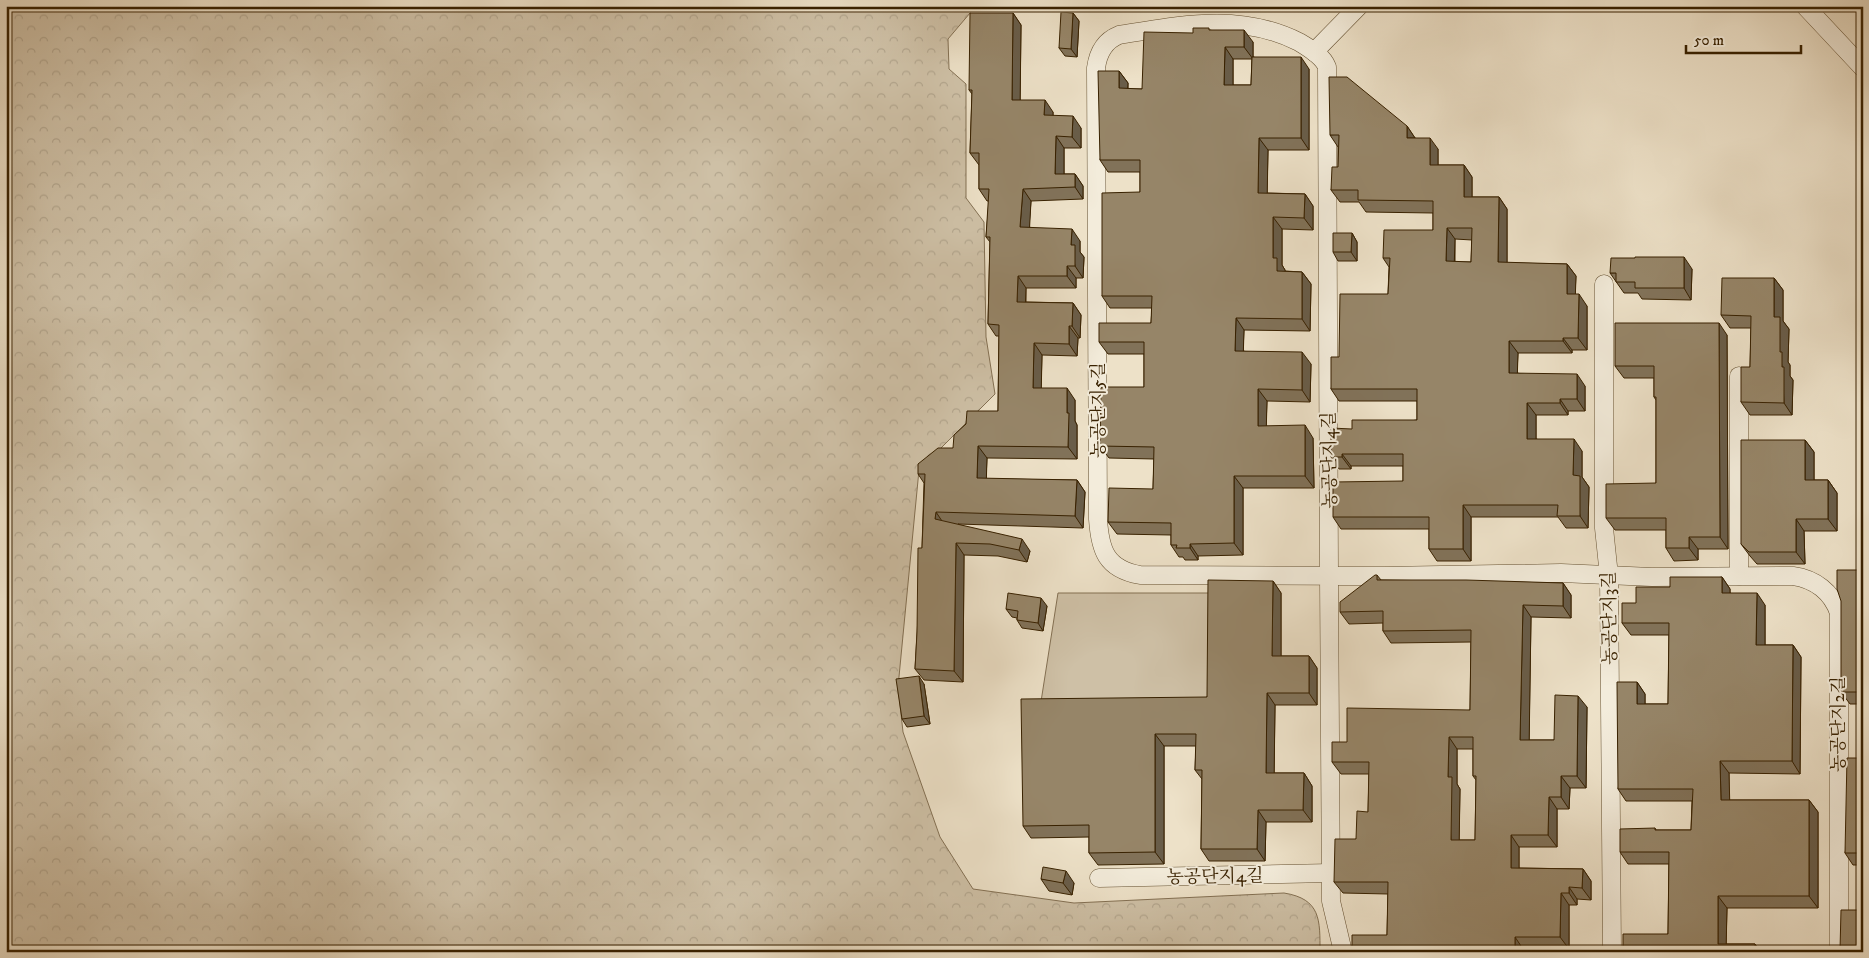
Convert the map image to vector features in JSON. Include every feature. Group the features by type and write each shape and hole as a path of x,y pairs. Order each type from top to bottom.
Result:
{"street":[{"path":"1314,52 1359,6"},
{"path":"1805,6 1863,68"},
{"name":"농공단지5길","path":"1314,52 1303,44 1261,29 1227,23 1205,22 1119,34 1111,38 1100,51 1096,68 1098,519 1102,548 1105,555 1114,565 1130,573 1140,575 1329,576 1561,573 1609,576"},
{"name":"농공단지4길","path":"1314,52 1323,60 1328,71 1326,221 1330,522 1331,901 1343,952"},
{"name":"농공단지3길","path":"1604,284 1604,536 1609,576 1612,952"},
{"path":"1738,576 1739,376"},
{"name":"농공단지2길","path":"1609,576 1793,576 1807,579 1823,589 1832,598 1839,613 1839,952"},
{"name":"농공단지4길","path":"1099,878 1331,873"}],"green space":[{"path":"6,6 976,6 948,39 949,69 966,84 966,198 984,222 986,337 995,394 919,470 898,687 903,732 940,837 973,889 1074,903 1284,893 1296,896 1305,900 1316,913 1320,930 1320,952 6,952"},
{"path":"1058,593 1210,593 1209,706 1040,708"}],"building":[{"path":"1061,12 1073,13 1071,49 1059,48"},
{"path":"970,13 1013,13 1012,100 1045,100 1044,115 1073,116 1072,137 1056,136 1055,174 1075,174 1075,187 1023,189 1020,227 1072,229 1071,245 1075,245 1075,266 1067,266 1067,276 1018,276 1017,302 1073,303 1072,326 1069,326 1069,344 1034,343 1033,388 1067,388 1067,413 1069,413 1068,447 978,446 977,478 1077,480 1075,516 936,512 935,519 1022,539 1019,550 990,544 956,543 954,671 915,669 918,548 922,548 925,474 918,474 918,464 938,448 953,448 954,435 966,424 967,411 998,411 999,325 988,324 990,237 986,237 989,189 979,189 979,153 970,153 972,90 969,90"},
{"path":"1193,28 1244,30 1244,47 1225,47 1224,85 1251,85 1252,57 1301,57 1301,138 1259,138 1258,193 1305,194 1304,218 1273,217 1273,258 1277,258 1277,271 1302,272 1302,319 1236,318 1235,351 1302,352 1302,390 1258,389 1258,426 1305,425 1305,476 1234,476 1234,543 1190,544 1190,548 1176,548 1177,545 1171,545 1171,523 1108,522 1109,488 1153,489 1154,447 1100,446 1101,387 1144,387 1144,342 1099,342 1099,323 1151,323 1152,296 1102,296 1102,193 1140,192 1140,160 1100,160 1098,71 1119,71 1119,88 1142,89 1144,32 1193,33"},
{"path":"1329,77 1347,77 1407,126 1407,138 1430,138 1430,165 1464,165 1464,197 1499,197 1498,262 1567,264 1567,294 1579,294 1578,338 1563,338 1563,341 1509,341 1509,373 1577,374 1577,399 1560,399 1560,403 1527,403 1527,439 1574,439 1573,475 1580,476 1580,516 1557,516 1558,505 1463,505 1463,549 1429,549 1429,517 1333,517 1333,482 1403,481 1403,454 1342,454 1342,457 1331,457 1331,428 1352,429 1352,420 1417,420 1417,389 1331,389 1331,357 1339,357 1340,294 1388,294 1390,258 1383,258 1384,230 1433,230 1433,201 1358,200 1358,190 1331,190 1332,167 1338,167 1339,135 1330,135","holes":["1447,228 1472,228 1471,262 1446,261"]},
{"path":"1333,233 1352,233 1351,252 1333,252"},
{"path":"1684,257 1684,288 1635,288 1635,282 1616,282 1616,273 1610,273 1611,258"},
{"path":"1722,278 1774,278 1774,317 1780,317 1780,352 1782,352 1782,367 1784,367 1784,403 1741,402 1741,367 1750,367 1751,316 1721,315"},
{"path":"1615,323 1719,323 1720,537 1689,537 1689,548 1666,548 1666,518 1606,518 1606,484 1656,483 1654,366 1615,366"},
{"path":"1741,440 1805,440 1805,480 1828,480 1828,519 1796,519 1796,552 1749,552 1741,544"},
{"path":"1837,570 1863,570 1863,730 1861,730 1862,692 1841,692 1841,601 1837,589"},
{"path":"1375,575 1377,575 1377,580 1563,583 1563,606 1523,605 1520,740 1554,740 1555,695 1578,696 1577,776 1561,776 1561,797 1549,797 1548,835 1511,835 1511,868 1583,869 1582,888 1569,887 1569,893 1561,893 1560,937 1515,937 1515,952 1352,952 1352,935 1387,935 1388,882 1334,882 1335,839 1356,839 1357,811 1368,812 1369,762 1332,762 1332,742 1347,742 1347,708 1470,710 1471,630 1383,631 1383,611 1340,612 1340,602","holes":["1449,737 1473,737 1473,776 1476,776 1475,840 1451,840 1452,777 1448,777"]},
{"path":"1670,577 1722,577 1722,593 1757,593 1756,645 1793,645 1792,761 1720,761 1721,800 1809,800 1809,896 1718,896 1718,944 1755,944 1755,952 1623,952 1623,934 1668,934 1669,852 1620,852 1620,829 1691,830 1693,789 1618,789 1617,682 1637,682 1637,704 1668,704 1669,623 1622,623 1622,603 1636,603 1636,587 1670,587"},
{"path":"1208,580 1273,581 1272,656 1309,656 1309,693 1267,693 1266,773 1304,773 1303,810 1258,810 1257,849 1201,849 1202,770 1195,770 1196,734 1155,734 1155,852 1089,853 1089,825 1023,826 1021,699 1207,697"},
{"path":"1008,593 1041,598 1038,623 1017,620 1018,611 1006,609"},
{"path":"919,676 924,716 902,719 896,679"},
{"path":"1847,758 1863,758 1863,853 1845,853"},
{"path":"1043,867 1066,871 1063,883 1041,879"},
{"path":"1841,910 1863,910 1863,952 1842,952 1840,950"},
{"path":"1802,948 1816,948 1816,952 1802,952"}]}
